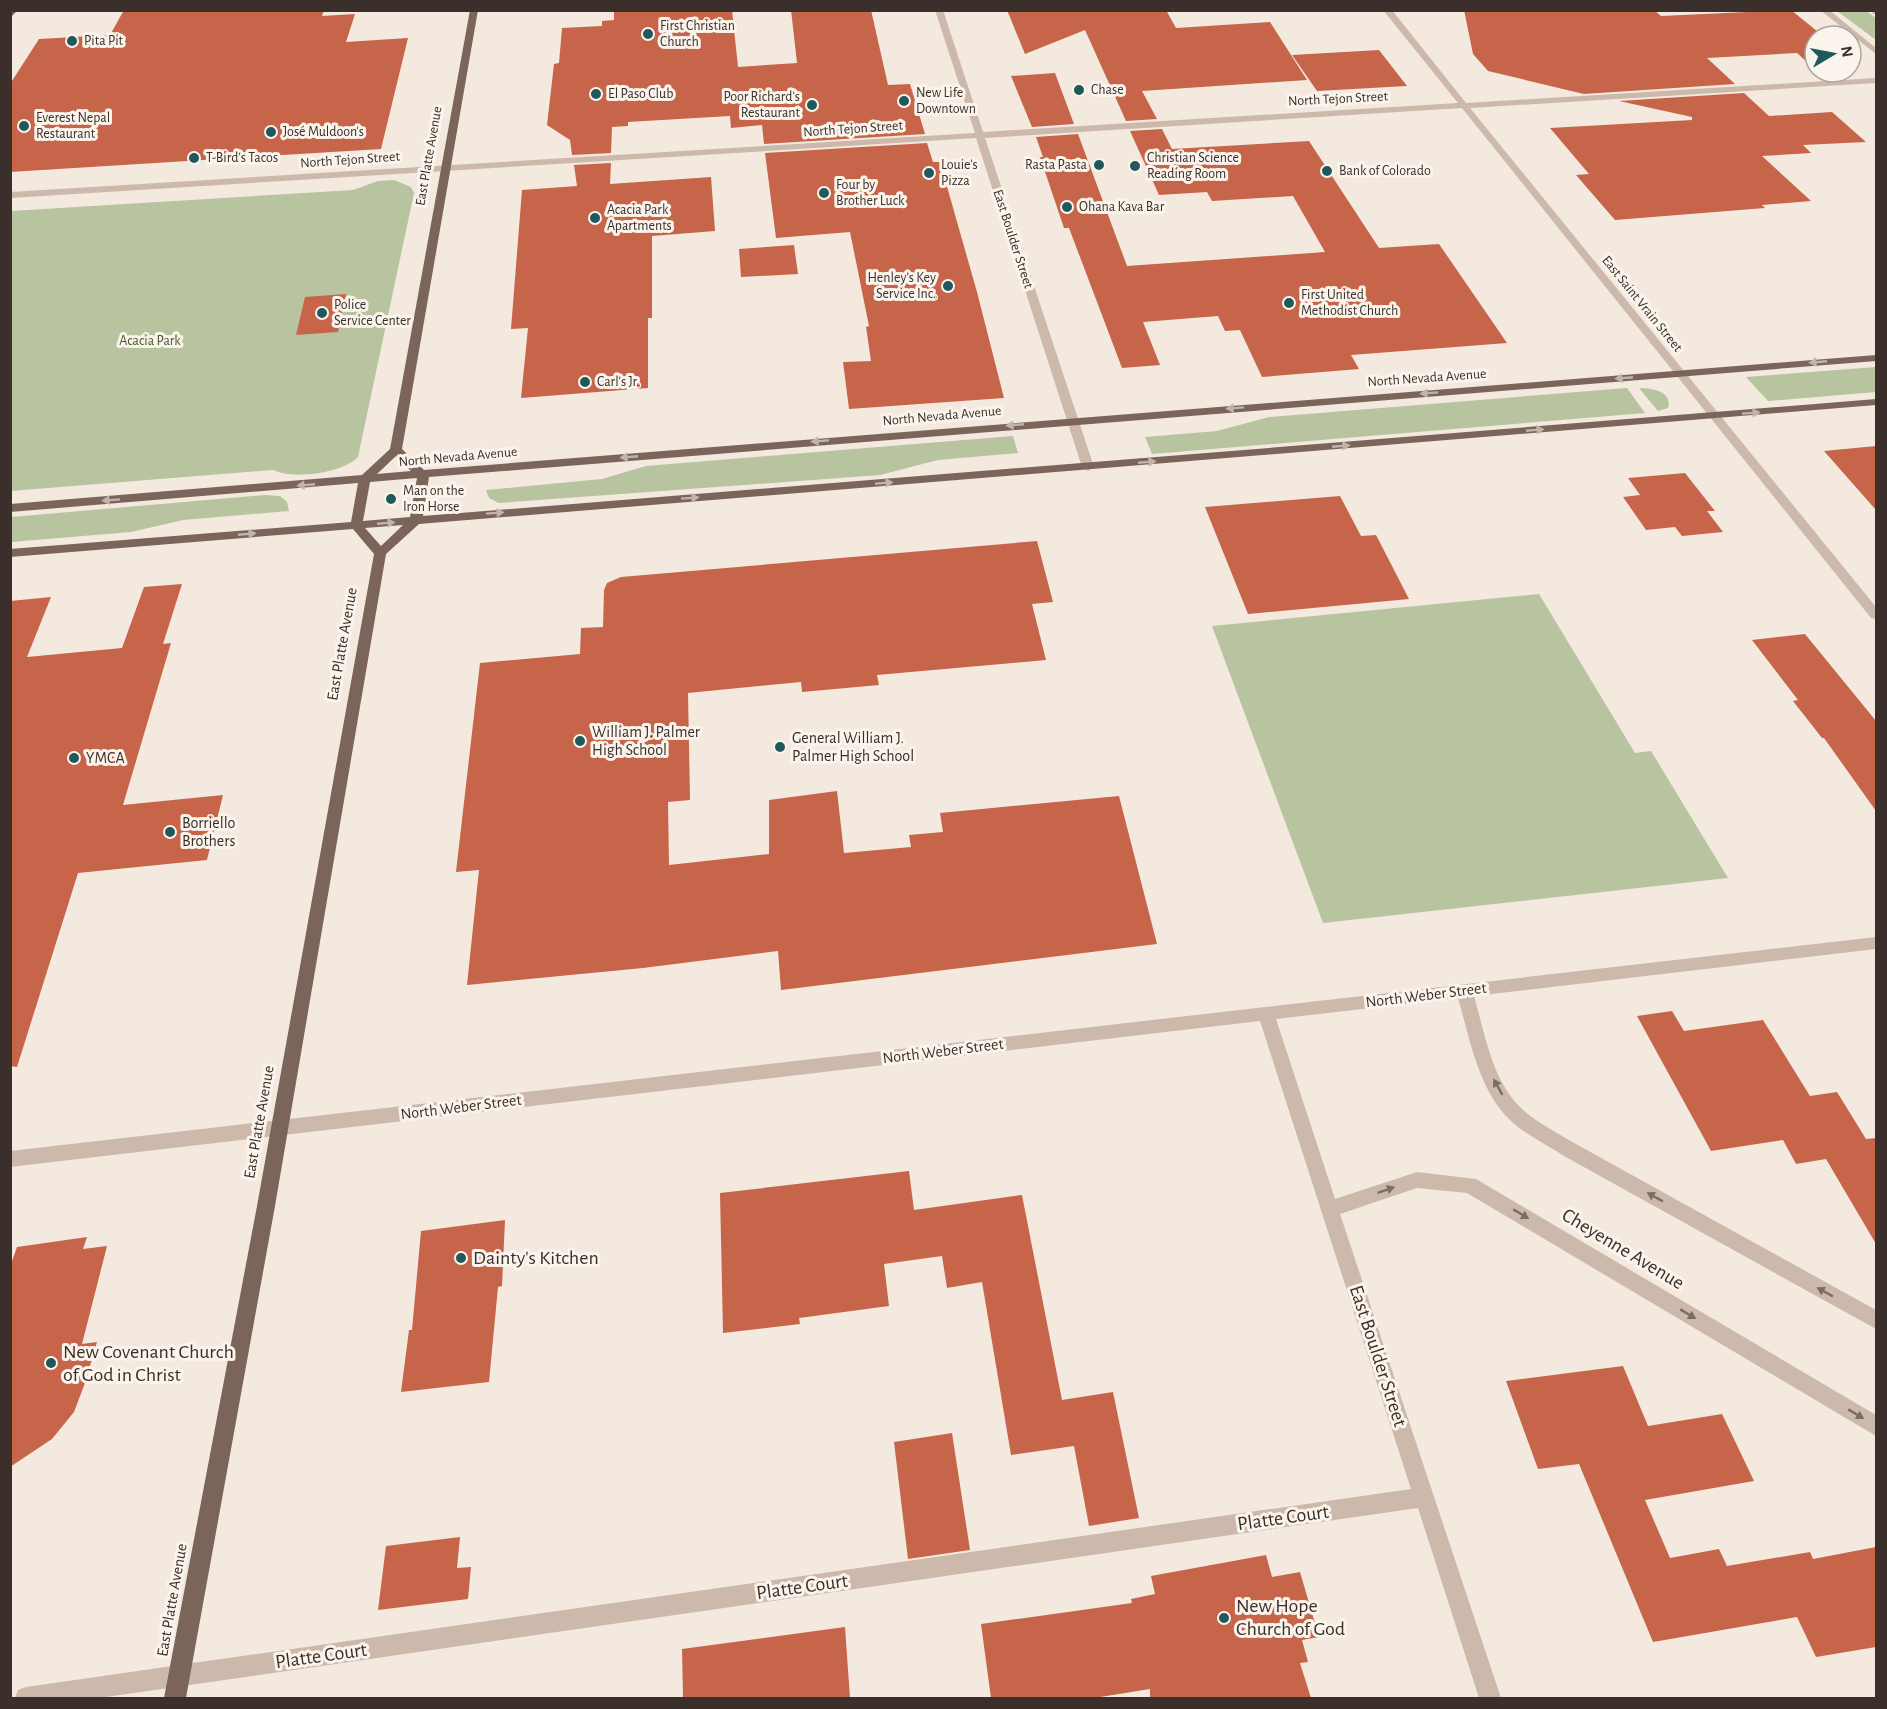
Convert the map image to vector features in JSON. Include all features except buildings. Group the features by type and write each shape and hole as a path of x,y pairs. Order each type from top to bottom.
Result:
{"main road":[{"path":"10,16 14,10"},
{"name":"East Platte Avenue","path":"396,450 474,10"},
{"name":"North Nevada Avenue","path":"10,508 423,476 1073,420 1876,358"},
{"path":"10,553 1876,402"},
{"path":"396,450 423,476 416,520 380,553 356,525 364,480 396,450"},
{"name":"East Platte Avenue","path":"175,1698 280,1128 380,553"}],"street":[{"name":"East Boulder Street","path":"939,10 1088,467"},
{"name":"East Saint Vrain Street","path":"1387,10 1876,615"},
{"path":"1824,10 1876,52"},
{"name":"North Tejon Street","path":"10,195 1876,80"},
{"name":"North Weber Street","path":"10,1159 1876,943"},
{"path":"1464,991 1486,1065 1510,1108 1570,1150 1876,1320"},
{"name":"East Boulder Street","path":"1266,1014 1490,1698"},
{"name":"Cheyenne Avenue","path":"1330,1209 1417,1180 1470,1185 1876,1426"},
{"name":"Platte Court","path":"26,1698 1424,1497"}],"green space":[{"path":"1837,11 1866,11 1876,18 1876,40 1863,30 1863,24 1854,24"},
{"name":"Acacia Park","path":"394,180 411,187 414,193 358,457 351,463 330,471 305,474 282,473 273,470 11,491 11,211 353,190 378,181"},
{"path":"1876,367 1876,392 1768,401 1746,377"},
{"path":"1627,388 1645,413 1152,454 1145,437 1217,431 1269,417"},
{"path":"1639,388 1664,394 1669,402 1668,408 1658,411"},
{"path":"1013,436 1018,453 938,460 880,475 499,503 489,498 486,490 602,479 646,466"},
{"path":"266,495 280,496 287,502 289,511 183,520 131,532 11,542 11,517"},
{"path":"1539,594 1635,753 1651,751 1728,878 1323,923 1212,626"}],"place":[{"name":"First Christian Church","path":"648,34"},
{"name":"Pita Pit","path":"72,41"},
{"name":"Chase","path":"1079,90"},
{"name":"El Paso Club","path":"596,94"},
{"name":"New Life Downtown","path":"904,101"},
{"name":"Poor Richard's Restaurant","path":"812,105"},
{"name":"Everest Nepal Restaurant","path":"24,126"},
{"name":"José Muldoon's","path":"271,132"},
{"name":"T-Bird's Tacos","path":"194,158"},
{"name":"Rasta Pasta","path":"1099,165"},
{"name":"Christian Science Reading Room","path":"1135,166"},
{"name":"Bank of Colorado","path":"1327,171"},
{"name":"Louie's Pizza","path":"929,173"},
{"name":"Four by Brother Luck","path":"824,193"},
{"name":"Ohana Kava Bar","path":"1067,207"},
{"name":"Acacia Park Apartments","path":"595,218"},
{"name":"Henley’s Key Service Inc.","path":"948,286"},
{"name":"First United Methodist Church","path":"1289,303"},
{"name":"Police Service Center","path":"322,313"},
{"name":"Carl's Jr.","path":"585,382"},
{"name":"Man on the Iron Horse","path":"391,499"},
{"name":"William J. Palmer High School","path":"580,741"},
{"name":"General William J. Palmer High School","path":"780,747"},
{"name":"YMCA","path":"74,758"},
{"name":"Borriello Brothers","path":"170,832"},
{"name":"Dainty's Kitchen","path":"461,1258"},
{"name":"New Covenant Church of God in Christ","path":"51,1363"},
{"name":"New Hope Church of God","path":"1224,1618"}]}
